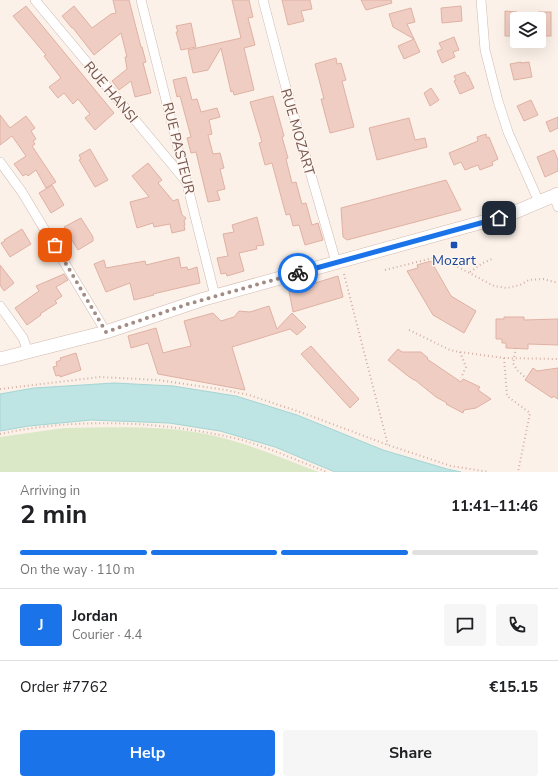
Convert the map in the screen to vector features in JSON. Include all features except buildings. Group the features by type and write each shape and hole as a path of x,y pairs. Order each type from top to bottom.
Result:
{"main road":[{"path":"0,359 106,332 215,296 502,217 539,202 556,199"}],"street":[{"name":"RUE HANSI","path":"35,0 188,183"},
{"name":"RUE PASTEUR","path":"141,0 188,183 215,296"},
{"name":"RUE MOZART","path":"263,0 286,88 338,262"},
{"path":"481,0 485,50 498,101 508,132 539,202"},
{"path":"0,162 22,192 106,332"},
{"path":"0,306 18,331 28,352"}],"path":[{"path":"385,270 433,258 443,259 494,286 507,288 520,285 529,280 543,279 558,283"},
{"path":"470,272 483,263 494,258"},
{"path":"338,262 388,445"},
{"path":"409,330 450,350 460,352 513,359 558,359"},
{"path":"516,348 513,363 517,370 526,378"},
{"path":"460,352 466,367 461,378"},
{"path":"504,358 507,396 530,413 518,472"},
{"path":"0,389 100,377 158,380 226,390 249,395 303,413 388,445 451,466 489,472"},
{"path":"0,434 64,424 143,424 190,430 240,440 327,472"}],"green space":[{"path":"64,428 162,428 194,432 241,443 319,472 0,472 0,437"}],"water":[{"path":"114,383 173,386 236,396 297,415 383,450 461,472 335,472 275,447 220,431 169,423 91,420 29,426 0,431 0,394 34,388"}],"way so far":[{"path":"55,245 106,332 188,304 298,273"}],"place":[{"name":"Mozart","path":"454,245"}],"route":[{"path":"298,273 499,218"}]}
